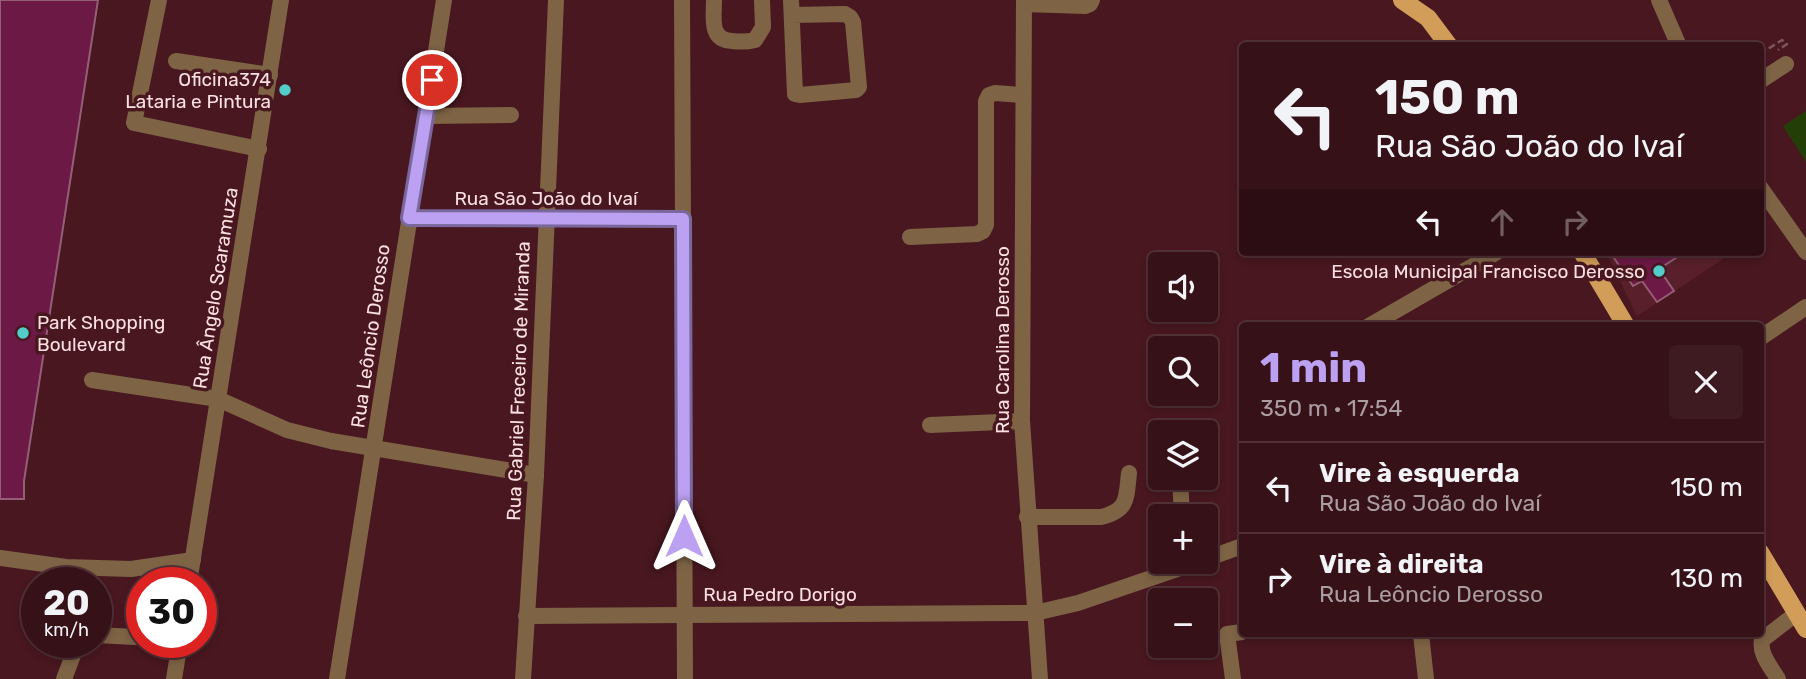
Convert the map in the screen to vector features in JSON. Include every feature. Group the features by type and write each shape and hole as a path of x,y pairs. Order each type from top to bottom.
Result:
{"main road":[{"path":"1402,0 1428,18 1445,42"},
{"path":"1584,256 1624,322"},
{"path":"1764,559 1801,621"}],"street":[{"path":"159,0 134,123 259,149"},
{"name":"Rua Ângelo Scaramuza","path":"192,567 281,0"},
{"name":"Rua Leôncio Derosso","path":"337,679 444,0"},
{"name":"Rua Gabriel Freceiro de Miranda","path":"523,679 536,475 556,0"},
{"path":"682,0 685,679"},
{"path":"714,0 714,30 717,36 722,41 747,42 755,40 763,27 762,0"},
{"path":"1024,2 1085,6 1092,0"},
{"path":"1414,0 1428,18"},
{"path":"1660,0 1677,42"},
{"name":"Rua Carolina Derosso","path":"1024,2 1022,421 1040,679"},
{"path":"791,7 850,16 853,22 859,87 856,90 794,94 791,7"},
{"path":"176,61 270,75"},
{"path":"1764,78 1786,64"},
{"path":"910,237 977,234 983,231 986,225 986,100 989,95 995,93 1022,95"},
{"path":"426,116 511,115"},
{"path":"1764,193 1806,252"},
{"name":"Rua São João do Ivaí","path":"409,218 683,219"},
{"path":"1376,322 1490,256"},
{"path":"1764,335 1806,307"},
{"path":"92,380 218,399 287,430 331,442 536,475"},
{"path":"930,425 1022,421"},
{"path":"1027,517 1110,515 1122,508 1126,501 1129,473"},
{"path":"1218,555 1239,547"},
{"path":"0,558 66,567 131,569 193,560"},
{"name":"Rua Pedro Dorigo","path":"526,616 1035,613 1078,603 1158,574"},
{"path":"1778,679 1760,645 1762,640 1801,621"},
{"path":"1233,679 1227,635 1239,633"},
{"path":"1421,637 1426,679"},
{"path":"64,679 72,658"},
{"path":"174,679 177,658"}],"path":[{"path":"1764,51 1782,40 1787,44 1769,55"}],"shaded area":[{"name":"Escola Municipal Francisco Derosso","path":"1608,256 1727,256 1637,316"}],"green space":[{"path":"1806,111 1806,162 1783,126"}],"building":[{"name":"Park Shopping Boulevard","path":"0,0 98,0 24,481 24,499 0,499"},
{"path":"1613,256 1679,256 1659,269 1674,291 1657,302 1642,281 1633,286"}],"place":[{"name":"Oficina374 Lataria e Pintura","path":"285,90"},
{"name":"Escola Municipal Francisco Derosso","path":"1659,271"},
{"name":"Park Shopping Boulevard","path":"23,333"}],"route":[{"path":"432,80 409,218 683,219 684,536"}]}
